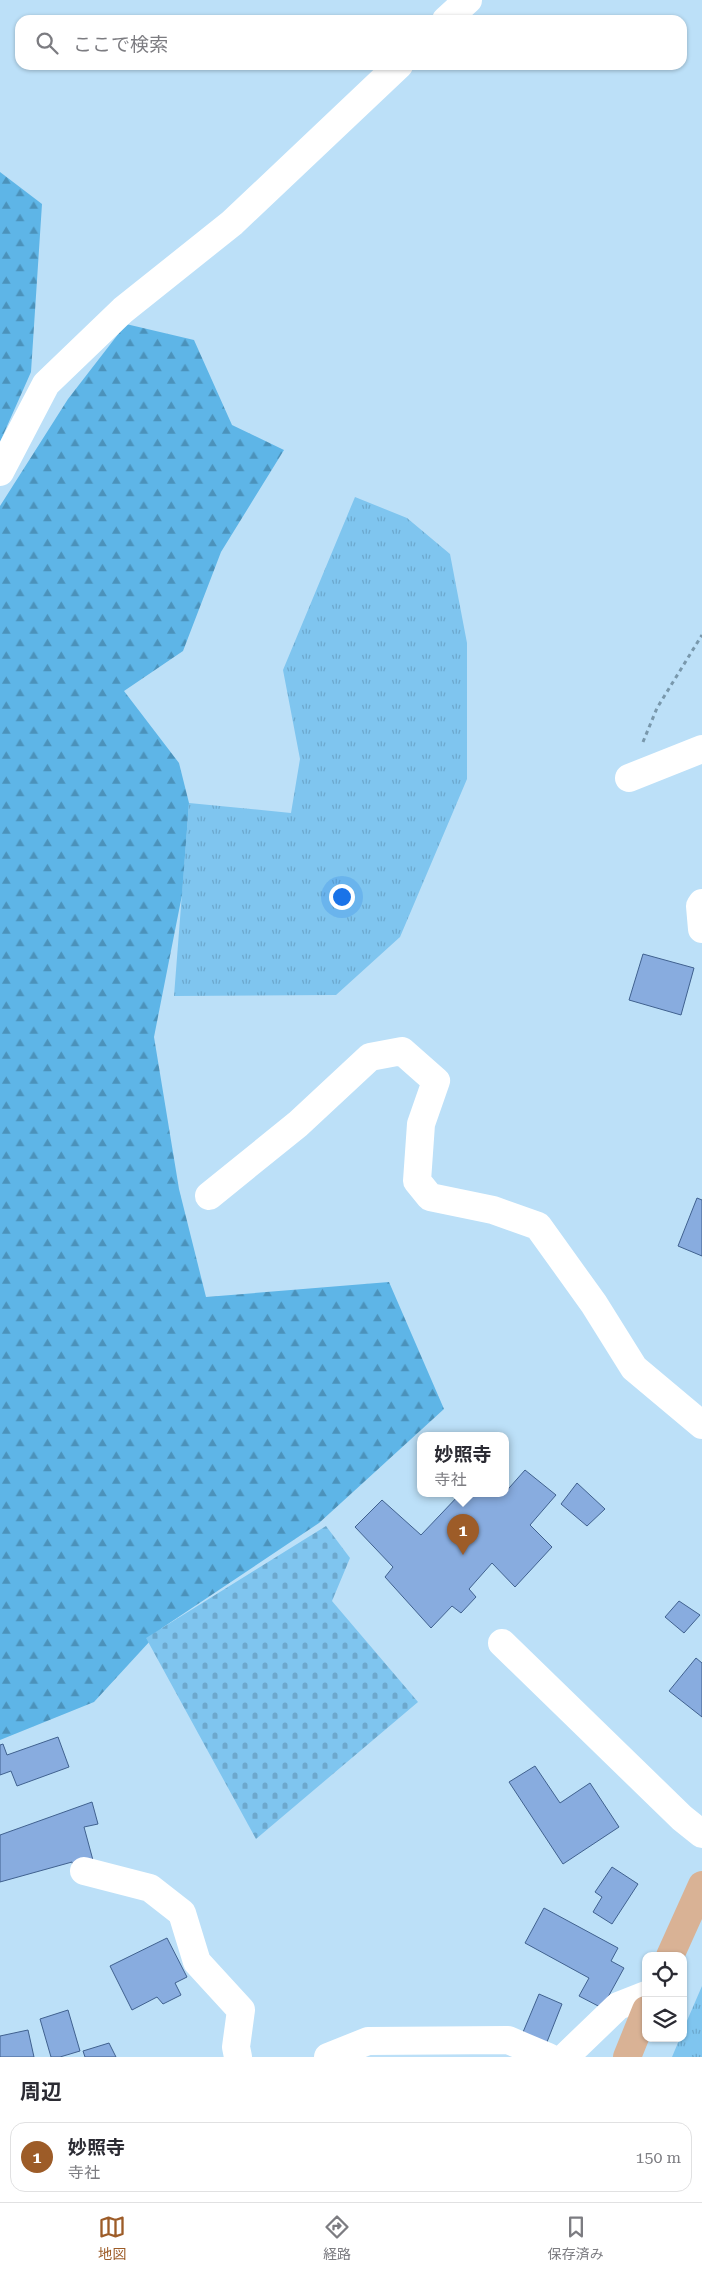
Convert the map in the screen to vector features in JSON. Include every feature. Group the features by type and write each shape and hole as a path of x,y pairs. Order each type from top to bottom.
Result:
{"main road":[{"path":"672,1952 702,1886"},
{"path":"627,2057 642,2020"}],"street":[{"path":"452,15 468,0"},
{"path":"0,472 46,384 123,310 232,223 394,70"},
{"path":"629,778 702,749"},
{"path":"702,903 700,906 702,929"},
{"path":"209,1196 298,1124 370,1056 402,1051 436,1081 421,1124 417,1180 425,1191 430,1197 493,1210 538,1226 594,1304 634,1368 702,1425"},
{"path":"502,1643 682,1818 702,1834"},
{"path":"84,1871 150,1888 182,1913 197,1962 240,2010 236,2047 238,2057"},
{"path":"565,2057 618,2006 642,1997"},
{"path":"328,2057 368,2041 508,2040 548,2057"}],"path":[{"path":"629,778 657,708 702,636"}],"green space":[{"path":"0,172 42,204 31,372 0,442"},
{"path":"126,324 194,340 232,425 284,450 221,552 183,651 124,691 179,763 189,803 182,895 154,1037 179,1189 206,1297 389,1282 444,1409 319,1523 162,1628 94,1702 0,1740 0,506 68,399"},
{"path":"355,497 407,518 450,554 467,643 467,779 400,937 336,995 174,996 189,803 291,813 300,759 283,670"},
{"path":"326,1526 350,1558 332,1601 418,1702 256,1839 146,1638"},
{"path":"702,1986 702,2057 672,2057 678,2042 687,2042 687,2021"}],"building":[{"path":"643,954 694,968 681,1015 629,1000"},
{"path":"697,1198 702,1200 702,1256 678,1246"},
{"path":"525,1470 556,1495 530,1525 552,1547 515,1587 492,1563 469,1589 476,1597 461,1613 452,1606 431,1628 385,1577 393,1567 355,1527 382,1500 421,1535 457,1497 509,1497 509,1488"},
{"path":"577,1483 605,1509 587,1526 561,1504"},
{"path":"679,1601 700,1615 684,1633 665,1617"},
{"path":"696,1658 702,1663 702,1717 669,1691"},
{"path":"58,1737 69,1767 17,1786 11,1771 0,1775 0,1745 3,1744 7,1755"},
{"path":"535,1766 560,1803 590,1783 619,1827 563,1864 509,1782"},
{"path":"92,1802 98,1824 84,1827 94,1864 74,1870 72,1862 0,1882 0,1835"},
{"path":"612,1867 638,1884 612,1924 593,1912 602,1897 595,1892"},
{"path":"544,1908 618,1948 611,1961 624,1968 602,2008 579,1996 589,1978 525,1943"},
{"path":"167,1938 187,1977 175,1983 181,1995 163,2004 157,1997 132,2010 110,1966"},
{"path":"539,1994 562,2004 545,2047 521,2037"},
{"path":"68,2010 80,2051 60,2057 51,2057 40,2019"},
{"path":"28,2030 34,2057 0,2057 0,2036"},
{"path":"109,2043 116,2057 85,2057 83,2051"}],"place":[{"name":"妙照寺","path":"463,1555"}]}
